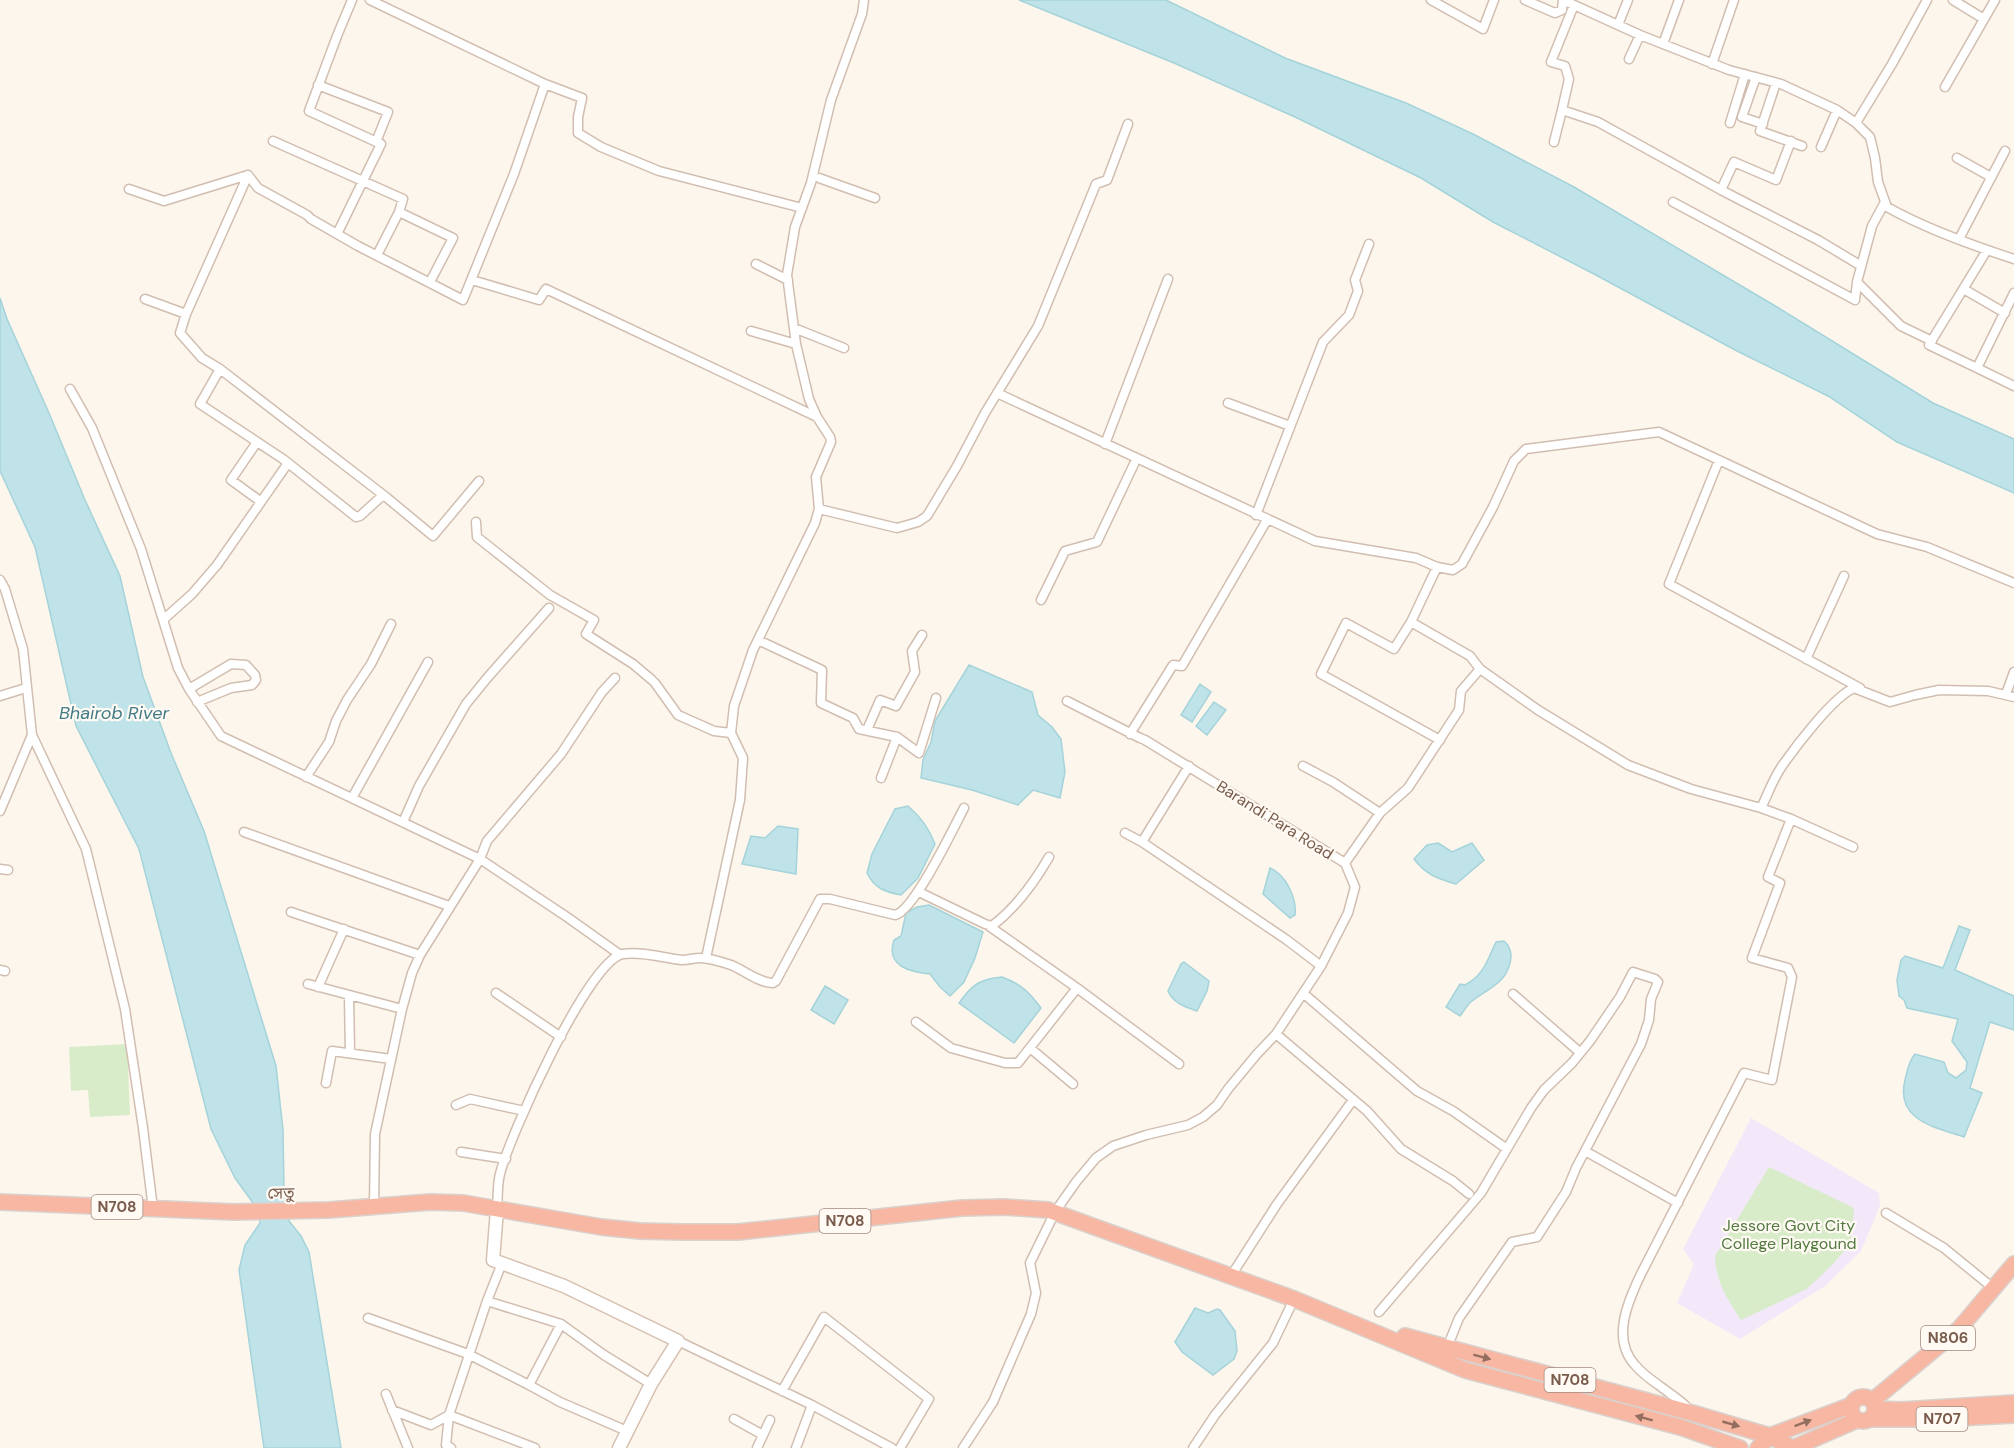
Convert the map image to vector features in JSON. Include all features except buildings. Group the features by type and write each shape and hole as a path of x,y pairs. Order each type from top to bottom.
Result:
{"highway":[{"name":"N708","path":"0,1202 153,1209"},
{"name":"N708","path":"374,1207 430,1202 463,1203 640,1231 727,1232 962,1208 1005,1207 1055,1212 1294,1299 1465,1370 1680,1427 1740,1448"},
{"name":"সেতু","path":"153,1209 234,1212 374,1207"},
{"name":"N806","path":"1865,1411 1959,1329 1993,1288 2011,1272"},
{"name":"N708","path":"1344,1319 1692,1413 1770,1436 1793,1448"},
{"name":"N707","path":"1758,1448 1770,1436 1865,1411 2014,1403"},
{"name":"N707","path":"1793,1448 1865,1411 1937,1419 2014,1415"}],"street":[{"path":"337,234 381,144 309,111 352,0"},
{"path":"370,0 545,84 582,98 578,117 578,133 601,147 659,171 802,208"},
{"path":"706,958 740,800 743,758 731,733 734,705 758,640 815,523 819,509 816,477 831,440 809,399 796,344 788,280 795,227 811,183 831,100 862,14 864,0"},
{"path":"1431,0 1484,29 1494,0"},
{"path":"1525,0 1555,13 1562,10 1563,0 1712,64 1801,92 1837,110 1856,123 1870,137 1878,182 1887,207 1959,239 2014,259"},
{"path":"1618,25 1628,0"},
{"path":"1663,44 1679,0"},
{"path":"1712,64 1734,0"},
{"path":"1856,123 1888,72 1926,0"},
{"path":"1953,0 1984,19"},
{"path":"1946,87 1995,0"},
{"path":"1554,142 1569,79 1565,66 1551,62 1574,5"},
{"path":"1629,60 1640,35"},
{"path":"1730,123 1745,74"},
{"path":"1756,77 1742,117 1763,124"},
{"path":"1776,83 1760,131 1802,146"},
{"path":"248,175 258,188 307,214 310,219 463,300 514,174 545,84"},
{"path":"318,85 388,112 376,142"},
{"path":"1562,110 1598,122 1818,240 1858,264"},
{"path":"1821,147 1837,110"},
{"path":"819,509 897,528 923,520 1038,326 1096,184 1107,180 1128,124"},
{"path":"273,141 403,200 377,255"},
{"path":"1721,190 1734,162 1776,180 1791,141"},
{"path":"1959,239 2005,151"},
{"path":"1957,158 1991,177"},
{"path":"129,189 164,201 248,175"},
{"path":"248,175 186,314 180,333 202,358 220,369 434,536 479,481"},
{"path":"819,178 875,198"},
{"path":"1673,202 1855,300 1857,282 1872,226 1885,202"},
{"path":"399,212 453,238 430,282"},
{"path":"1256,515 1323,342 1344,321 1353,304 1358,291 1354,280 1369,244"},
{"path":"1987,250 1929,345 2014,386"},
{"path":"756,264 788,280"},
{"path":"1105,444 1168,279"},
{"path":"472,280 539,300 546,289 817,417"},
{"path":"1857,282 1901,326 1932,341"},
{"path":"1967,291 2005,313"},
{"path":"1977,368 2014,293"},
{"path":"145,299 186,314"},
{"path":"794,328 844,348"},
{"path":"751,331 796,344"},
{"path":"220,369 200,404 288,463 356,517 360,516 380,496 386,497"},
{"path":"70,389 92,428 141,549 178,668 197,702 221,736 480,859 619,954"},
{"path":"998,393 1314,541 1416,558 1437,567 1453,570 1462,564 1514,461 1526,449 1659,432 1877,534 1927,547 2014,583"},
{"path":"1228,403 1290,426"},
{"path":"257,442 231,480 260,501"},
{"path":"1719,460 1669,584 1863,690 1890,702 1915,694 1939,690 1970,689 2010,695 2014,672"},
{"path":"164,619 192,594 217,565 288,463"},
{"path":"1041,600 1065,551 1097,542 1134,464"},
{"path":"1130,734 1173,665 1182,666 1267,520"},
{"path":"476,522 477,537 550,596 594,620 586,634 633,664 653,681 678,715 714,731 731,733"},
{"path":"1437,567 1411,622 1394,649 1346,623 1321,674 1440,740"},
{"path":"1806,659 1844,576"},
{"path":"0,580 5,589 23,649 32,735 86,849 125,1009 153,1209"},
{"path":"403,822 419,786 466,704 549,608"},
{"path":"1411,622 1470,656 1480,669 1538,710 1628,765 1691,789 1761,808 1853,847"},
{"path":"306,777 329,742 336,721 347,700 370,664 391,624"},
{"path":"867,730 880,700 896,706 915,672 912,651 922,635"},
{"path":"758,640 822,670 821,703 853,718 859,729 897,737 919,753 936,698"},
{"path":"352,798 428,662"},
{"path":"189,688 231,664 246,665 255,675 256,680 252,685 231,688 197,702"},
{"path":"1345,863 1380,813 1408,788 1459,710 1461,691 1480,669"},
{"path":"374,1207 375,1134 402,1009 412,973 420,955 480,859 488,842 561,754 602,692 615,678"},
{"path":"0,696 26,688"},
{"path":"1761,808 1782,767 1828,711 1846,691 1854,688 1863,690"},
{"name":"Barandi Para Road","path":"963,1448 993,1401 1030,1314 1036,1293 1030,1263 1055,1212 1096,1158 1113,1146 1188,1125 1203,1117 1217,1105 1227,1089 1276,1034 1321,966 1348,913 1355,887 1345,863 1145,740 1066,701"},
{"path":"1,805 32,735"},
{"path":"881,778 897,737"},
{"path":"1142,842 1189,766"},
{"path":"1303,766 1333,782 1380,813"},
{"path":"892,1448 812,1405 564,1286 492,1258 500,1174 526,1105 583,996 606,964 619,954 632,953 685,960 706,958 732,966 766,983 773,983 820,899 830,899 898,915 919,892 964,808"},
{"path":"1692,1413 1685,1403 1634,1365 1626,1350 1623,1332 1624,1317 1629,1300 1744,1072 1772,1080 1792,977 1788,968 1752,958 1780,883 1768,878 1791,819"},
{"path":"244,832 449,906"},
{"path":"1125,833 1265,924 1321,966"},
{"path":"989,926 995,924 1016,905 1049,857"},
{"path":"919,892 989,926 1179,1064"},
{"path":"291,912 420,955"},
{"path":"318,987 344,929"},
{"path":"1379,1312 1482,1193 1531,1108 1544,1090 1572,1063 1590,1041 1634,972 1654,979 1658,982 1651,999 1641,1044 1566,1192 1538,1237 1512,1242 1459,1318 1446,1348"},
{"path":"308,984 402,1009"},
{"path":"916,1022 951,1047 1005,1063 1018,1063 1077,988"},
{"path":"496,993 561,1037"},
{"path":"1303,993 1346,1027 1391,1070 1417,1091 1453,1111 1507,1149"},
{"path":"1513,994 1576,1049"},
{"path":"349,996 350,1053"},
{"path":"1276,1034 1367,1111 1401,1149 1453,1181 1469,1194"},
{"path":"1030,1048 1074,1083"},
{"path":"326,1083 332,1051 391,1059"},
{"path":"456,1105 470,1099 520,1110"},
{"path":"1231,1276 1277,1203 1353,1100"},
{"path":"1585,1151 1678,1203"},
{"path":"460,1152 506,1159"},
{"path":"1886,1213 1944,1248 1993,1288"},
{"path":"451,1448 446,1445 449,1415 468,1354 502,1263"},
{"path":"1193,1448 1215,1415 1273,1343 1294,1299"},
{"path":"487,1301 561,1324 604,1355 651,1384"},
{"path":"782,1391 824,1317 928,1399 900,1448"},
{"path":"368,1318 468,1354 561,1402 627,1431"},
{"path":"529,1385 561,1324"},
{"path":"619,1448 651,1384 678,1341"},
{"path":"386,1394 408,1448"},
{"path":"796,1448 812,1405"},
{"path":"392,1410 431,1425 449,1415"},
{"path":"449,1415 535,1448"},
{"path":"734,1419 763,1435"},
{"path":"757,1448 770,1420"}],"shaded area":[{"path":"1751,1118 1879,1193 1880,1206 1861,1251 1825,1286 1740,1339 1677,1303 1694,1264 1683,1249"}],"green space":[{"path":"127,1044 130,1115 90,1117 88,1090 71,1091 69,1047"},
{"name":"Jessore Govt City College Playgound","path":"1769,1167 1854,1208 1851,1243 1807,1289 1741,1320 1720,1282 1715,1256"}],"water":[{"path":"1019,0 1166,0 1285,58 1406,103 1473,134 1574,187 1777,307 1933,403 2014,439 2014,493 1897,442 1828,396 1737,351 1493,222 1421,178 1295,117 1174,63"},
{"name":"Bhairob River","path":"0,298 85,500 120,576 143,677 171,753 204,831 276,1066 283,1130 284,1192 289,1221 301,1236 309,1252 341,1448 264,1448 239,1270 245,1245 260,1223 259,1211 235,1178 211,1129 139,849 76,726 35,547 0,471"},
{"path":"969,665 1032,692 1038,715 1052,727 1061,739 1065,772 1060,798 1033,790 1018,805 972,790 921,778 923,760 931,742 935,721"},
{"path":"1200,684 1211,692 1192,722 1181,715"},
{"path":"1214,702 1226,710 1207,735 1196,726"},
{"path":"908,806 924,823 935,844 918,878 901,895 881,888 867,873 872,854 895,809"},
{"path":"778,826 798,829 796,874 742,864 751,836 765,838"},
{"path":"1438,843 1452,852 1472,843 1484,860 1456,884 1443,880 1427,872 1414,859 1427,845"},
{"path":"1270,868 1281,876 1292,895 1295,915 1290,918 1263,894"},
{"path":"929,905 983,932 964,982 950,996 930,974 907,969 896,962 893,956 894,940 901,936 906,913 917,907"},
{"path":"1959,926 1970,930 1955,970 2014,996 2014,1030 1990,1022 1970,1088 1982,1093 1964,1137 1919,1120 1911,1113 1903,1094 1907,1069 1915,1054 1944,1062 1948,1073 1956,1078 1966,1070 1967,1062 1952,1041 1958,1019 1907,1008 1904,1000 1899,996 1897,980 1901,960 1905,956 1943,968"},
{"path":"1504,941 1511,952 1511,957 1502,978 1472,1001 1460,1016 1446,1007 1460,984 1465,985 1472,981 1481,971 1496,942"},
{"path":"1184,962 1209,981 1207,991 1197,1011 1176,1002 1168,991"},
{"path":"1002,977 1024,989 1041,1008 1014,1043 959,1003 977,984 987,979"},
{"path":"825,986 848,1000 834,1024 811,1010"},
{"path":"1195,1308 1208,1313 1220,1310 1235,1331 1237,1351 1234,1359 1213,1375 1182,1352 1175,1342"}]}
